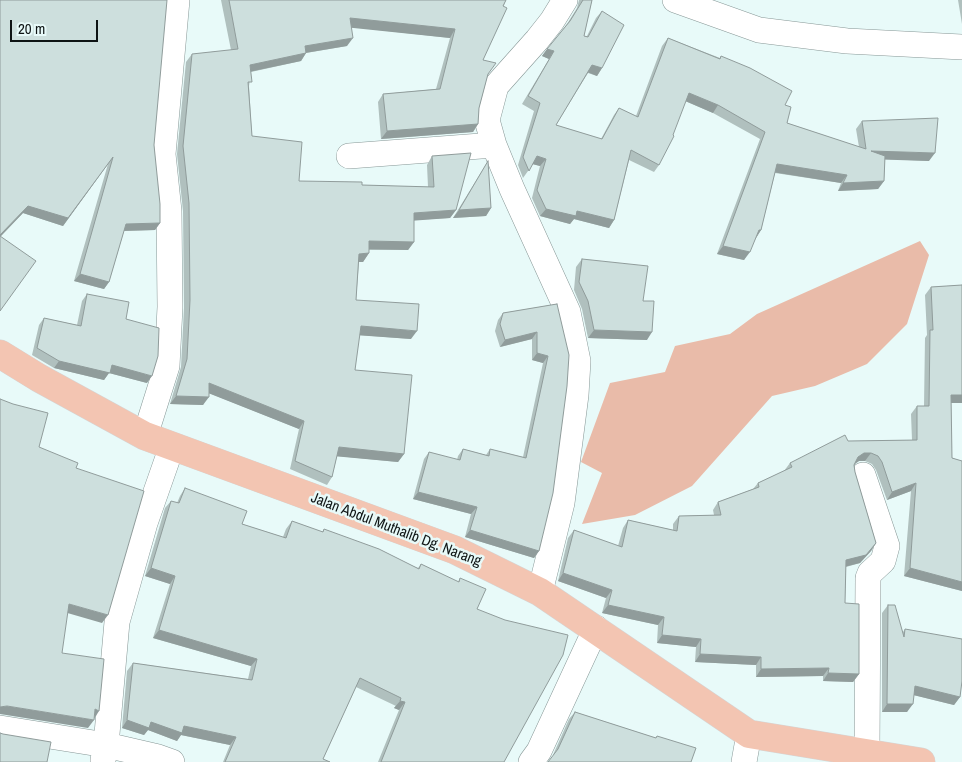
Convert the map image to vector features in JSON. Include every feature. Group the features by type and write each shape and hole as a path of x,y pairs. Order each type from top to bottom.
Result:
{"main road":[{"name":"Jalan Abdul Muthalib Dg. Narang","path":"0,354 39,378 145,436 455,550 540,592 596,628 750,734 921,762"}],"street":[{"path":"145,436 167,366 170,307 169,212 163,154 177,0"},
{"path":"540,592 562,503 576,395 578,361 568,312 494,145 487,120 496,86 538,40 564,0"},
{"path":"674,0 759,30 847,41 962,46"},
{"path":"349,156 494,145"},
{"path":"104,754 117,622 145,524 172,446"},
{"path":"863,475 888,546 883,561 870,573 868,578 868,752"},
{"path":"531,762 539,751 596,628"},
{"path":"0,728 104,754 172,762"},
{"path":"744,762 750,734"}],"shaded area":[{"path":"920,241 929,255 907,324 867,364 815,386 772,396 692,486 635,515 582,524 602,473 581,462 610,383 665,372 675,346 730,334 757,314"}],"building":[{"path":"0,0 167,0 154,145 160,223 126,224 109,282 80,274 113,157 68,218 28,206 0,235"},
{"path":"229,0 506,0 503,6 507,8 483,60 496,63 488,74 479,108 478,124 387,131 383,94 440,89 455,29 350,18 353,38 305,46 306,53 250,65 252,82 248,82 252,136 302,142 299,181 362,182 362,185 434,187 432,156 471,153 456,210 414,213 414,242 369,241 369,253 359,254 356,300 419,304 417,331 361,326 355,370 412,375 404,454 339,447 332,477 295,461 304,421 209,383 209,397 176,396 187,359 190,300 189,203 183,146 192,54 238,49"},
{"path":"583,0 592,0 584,36 588,37 602,11 624,25 602,68 592,65 556,125 602,139 619,108 638,117 668,38 720,59 721,56 750,68 792,91 785,105 791,107 787,123 866,149 862,121 938,118 935,153 871,151 885,156 884,181 843,183 847,175 777,164 761,230 759,230 750,252 723,246 765,132 718,105 689,93 674,136 659,165 631,150 614,220 577,211 576,216 546,209 537,190 546,159 537,156 529,171 523,157 540,103 528,96 554,51 547,49 570,21"},
{"path":"488,161 491,208 459,210"},
{"path":"0,236 36,261 0,311"},
{"path":"582,259 648,266 643,301 654,301 652,332 594,330 588,301 579,282"},
{"path":"962,285 962,395 951,395 952,458 962,461 962,582 910,568 916,483 892,492 882,462 878,456 864,453 858,457 854,465 855,472 876,543 866,555 846,560 845,603 859,604 859,674 828,673 829,668 761,669 761,657 700,654 701,639 662,635 664,617 608,605 612,590 563,573 574,530 622,547 628,520 677,531 679,516 721,515 718,502 759,487 758,483 792,467 790,463 845,435 848,441 917,440 917,406 929,406 930,330 933,330 931,287"},
{"path":"87,294 129,302 126,319 159,328 158,356 152,376 112,365 110,373 59,361 37,348 44,318 81,326"},
{"path":"557,304 569,355 567,386 553,493 539,551 470,530 477,507 418,492 429,452 460,460 463,449 489,456 490,449 526,458 548,356 537,353 537,332 505,340 500,324 503,313"},
{"path":"0,399 48,413 39,447 78,463 76,468 144,491 108,615 69,604 62,653 104,659 99,711 95,709 94,720 7,706 0,707"},
{"path":"185,488 247,511 242,524 286,538 292,521 323,532 324,529 379,549 419,569 421,564 459,582 460,578 486,589 477,609 505,620 568,635 563,655 504,762 381,762 405,702 400,701 401,698 360,678 323,759 330,762 225,762 236,737 184,726 182,733 151,722 149,728 127,720 133,663 252,680 257,659 159,630 175,576 151,568 171,501 179,503"},
{"path":"888,605 895,605 904,637 905,629 962,639 960,697 915,686 913,704 887,704"},
{"path":"575,712 656,738 657,736 696,748 691,762 548,762 558,749"},
{"path":"0,733 51,742 47,762 0,762"}]}
